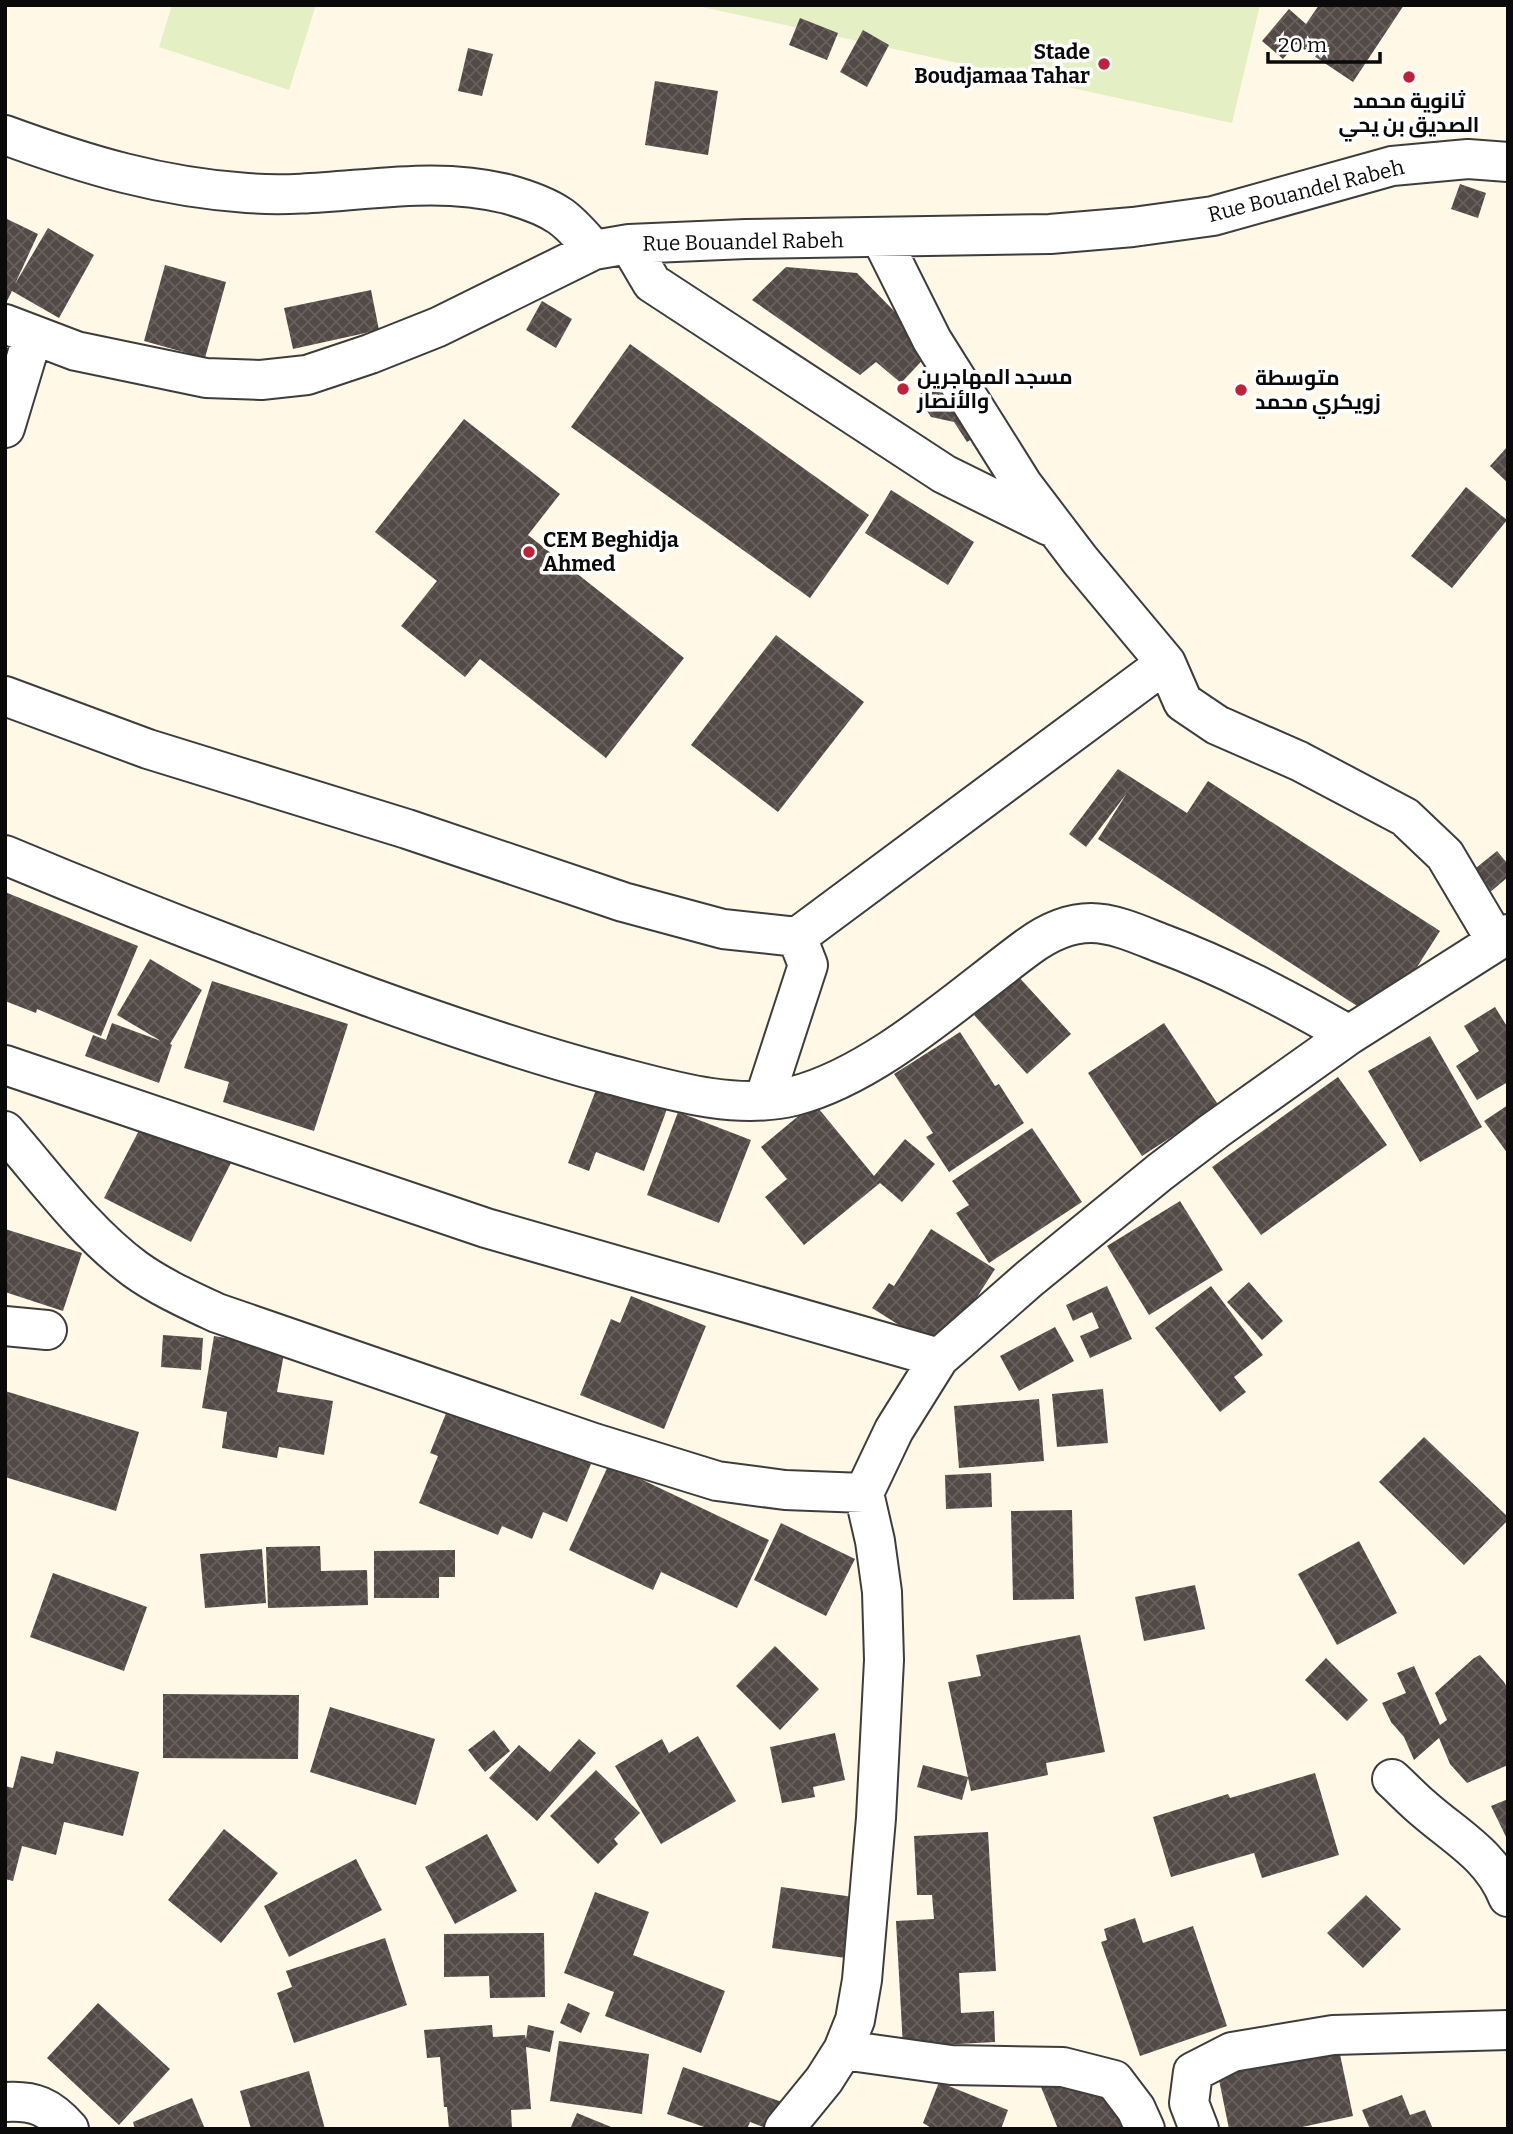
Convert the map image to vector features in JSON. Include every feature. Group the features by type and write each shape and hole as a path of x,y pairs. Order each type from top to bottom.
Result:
{"street":[{"path":"5,135 100,168 196,189 251,194 435,184 484,189 531,201 612,247 652,283 944,474 1057,530"},
{"name":"Rue Bouandel Rabeh","path":"19,330 76,351 206,378 261,380 307,375 438,327 612,247 746,239 881,239 1051,234 1133,227 1213,216 1392,166 1468,159 1508,162"},
{"path":"784,2129 824,2080 842,2050 855,2020 862,1980 876,1818 884,1660 882,1592 875,1541 864,1493 894,1430 939,1358 1029,1279 1160,1172 1349,1035 1502,937 1445,855 1405,817 1299,761 1217,725 1183,702 1166,663 1023,485 932,340 881,239"},
{"path":"5,428 19,330"},
{"path":"5,696 148,749 407,829 623,902 723,929 797,937 1166,663"},
{"path":"5,855 270,961 451,1026 557,1061 716,1098 764,1100 793,1096 830,1083 898,1046 1038,940 1069,925 1093,923 1134,933 1201,958 1274,991 1349,1035"},
{"path":"764,1100 807,965 797,937"},
{"path":"5,1065 486,1228 939,1358"},
{"path":"5,1131 96,1235 135,1269 174,1293 216,1313 594,1443 716,1481 785,1490 864,1493"},
{"path":"5,1326 47,1330"},
{"path":"1392,1779 1487,1861 1501,1879 1508,1897"},
{"path":"1199,2129 1189,2103 1193,2071 1232,2052 1333,2035 1508,2029"},
{"path":"842,2050 951,2065 1063,2067 1114,2080 1136,2109 1145,2129"},
{"path":"5,2102 26,2101 48,2109 69,2129"}],"green space":[{"path":"172,5 316,5 289,90 159,47"},
{"name":"Stade Boudjamaa Tahar","path":"693,5 1260,5 1232,123"}],"building":[{"path":"1319,5 1404,5 1353,82 1296,44 1283,59 1262,41 1289,9 1306,24"},
{"path":"800,18 838,33 827,60 789,45"},
{"path":"863,30 889,45 867,87 840,72"},
{"path":"468,48 493,54 482,96 458,91"},
{"path":"655,81 718,91 708,155 645,145"},
{"path":"1460,184 1486,193 1478,218 1451,209"},
{"path":"5,218 38,234 15,284 48,228 94,255 59,318 12,291 5,305"},
{"path":"165,265 226,282 205,358 144,341"},
{"path":"786,267 857,273 932,350 901,383 876,362 860,375 752,300"},
{"path":"371,290 379,330 293,349 284,308"},
{"path":"542,301 572,319 556,348 526,330"},
{"path":"630,344 869,515 810,598 571,427"},
{"path":"942,370 983,432 967,442 954,422 931,417 917,396 935,384 930,378"},
{"path":"464,419 560,494 528,535 684,658 606,758 480,659 465,677 401,626 437,581 375,532"},
{"path":"1508,446 1508,483 1490,466"},
{"path":"1466,487 1507,520 1452,588 1411,556"},
{"path":"891,490 974,542 948,585 865,533"},
{"path":"776,635 864,702 778,812 691,745"},
{"path":"1118,769 1187,813 1208,781 1440,931 1382,1022 1098,839 1127,793 1086,847 1069,834"},
{"path":"1497,851 1508,864 1508,877 1489,893 1471,872"},
{"path":"5,892 138,946 101,1036 37,1009 36,1013 5,1001"},
{"path":"150,959 202,990 170,1044 172,1045 159,1083 85,1056 93,1035 106,1040 112,1023 161,1041 117,1015"},
{"path":"1017,975 1071,1034 1027,1074 974,1015"},
{"path":"212,981 348,1024 314,1131 223,1102 229,1082 184,1068"},
{"path":"1495,1007 1508,1028 1508,1082 1477,1100 1456,1066 1479,1051 1464,1026"},
{"path":"1164,1023 1219,1106 1142,1156 1088,1073"},
{"path":"960,1032 995,1086 999,1084 1024,1123 949,1172 926,1137 933,1133 894,1074"},
{"path":"1430,1036 1482,1127 1420,1162 1368,1071"},
{"path":"1338,1077 1387,1145 1261,1235 1212,1167"},
{"path":"599,1082 667,1109 644,1171 596,1152 589,1171 568,1163"},
{"path":"814,1103 874,1176 905,1139 935,1164 902,1202 880,1183 804,1245 765,1197 787,1179 761,1147"},
{"path":"1508,1105 1508,1154 1484,1121"},
{"path":"678,1112 751,1140 719,1223 647,1195"},
{"path":"147,1115 233,1159 191,1242 104,1198"},
{"path":"1032,1128 1082,1202 989,1263 956,1213 969,1205 952,1181"},
{"path":"1180,1201 1223,1270 1149,1315 1107,1246"},
{"path":"5,1229 82,1253 63,1311 5,1292"},
{"path":"931,1229 995,1269 942,1352 872,1308 889,1283 894,1286"},
{"path":"1249,1282 1283,1321 1262,1340 1227,1302"},
{"path":"1107,1286 1132,1339 1090,1358 1080,1336 1099,1328 1092,1312 1073,1321 1066,1305"},
{"path":"1211,1286 1263,1355 1234,1377 1246,1392 1220,1412 1155,1328"},
{"path":"631,1296 706,1326 664,1429 580,1395 611,1319 620,1323"},
{"path":"1055,1327 1074,1361 1019,1391 1000,1356"},
{"path":"163,1335 203,1338 201,1370 161,1367"},
{"path":"214,1336 285,1348 277,1392 333,1401 324,1455 279,1447 277,1458 222,1448 227,1412 202,1408"},
{"path":"1103,1389 1108,1443 1057,1447 1052,1394"},
{"path":"5,1391 139,1432 116,1511 5,1477"},
{"path":"1039,1399 1044,1461 959,1468 954,1406"},
{"path":"449,1406 591,1464 567,1522 543,1512 532,1539 502,1526 498,1535 419,1503 438,1456 430,1453"},
{"path":"1424,1437 1508,1517 1464,1565 1379,1482"},
{"path":"609,1464 769,1540 737,1608 661,1572 653,1590 569,1550"},
{"path":"991,1473 992,1507 946,1509 945,1475"},
{"path":"1072,1510 1074,1599 1013,1600 1011,1511"},
{"path":"781,1523 855,1559 826,1616 754,1580"},
{"path":"1359,1541 1397,1613 1337,1645 1298,1574"},
{"path":"320,1546 321,1571 367,1570 368,1605 268,1608 266,1547"},
{"path":"262,1549 266,1603 205,1608 200,1554"},
{"path":"455,1550 455,1577 439,1577 439,1598 374,1598 374,1551"},
{"path":"53,1573 147,1607 124,1671 30,1637"},
{"path":"1195,1585 1205,1629 1144,1641 1135,1597"},
{"path":"1080,1635 1105,1752 1046,1763 1048,1775 971,1791 968,1778 962,1800 917,1787 923,1765 968,1777 948,1682 981,1676 976,1655"},
{"path":"775,1646 819,1689 780,1730 736,1686"},
{"path":"1480,1655 1508,1689 1508,1765 1467,1783 1450,1764 1439,1738 1414,1760 1404,1737 1391,1722 1382,1703 1406,1693 1397,1673 1414,1666 1440,1725 1447,1720 1435,1693"},
{"path":"1326,1658 1368,1700 1347,1721 1305,1680"},
{"path":"163,1694 299,1695 298,1759 163,1758"},
{"path":"330,1707 435,1739 416,1805 310,1772"},
{"path":"494,1730 510,1751 485,1772 468,1750"},
{"path":"835,1733 845,1780 813,1787 815,1797 782,1803 770,1747"},
{"path":"698,1736 736,1801 661,1844 615,1766 662,1739 669,1753"},
{"path":"579,1739 596,1753 537,1821 489,1778 519,1745 550,1772"},
{"path":"56,1751 139,1772 123,1836 64,1822 56,1855 22,1846 13,1881 5,1879 5,1786 13,1788 21,1756 53,1764"},
{"path":"596,1770 640,1813 614,1839 618,1844 598,1864 550,1816"},
{"path":"1315,1773 1339,1855 1262,1878 1254,1853 1171,1877 1153,1817 1228,1794 1230,1798"},
{"path":"1508,1799 1508,1841 1491,1806"},
{"path":"224,1829 278,1873 221,1943 168,1900"},
{"path":"988,1832 996,1971 959,1973 961,2013 994,2011 995,2042 903,2047 896,1921 934,1919 932,1895 917,1895 914,1836"},
{"path":"487,1834 517,1891 455,1924 425,1867"},
{"path":"356,1859 382,1910 289,1957 264,1906"},
{"path":"781,1887 861,1898 853,1959 772,1948"},
{"path":"595,1892 649,1912 633,1955 725,1991 701,2053 605,2016 614,1992 564,1973"},
{"path":"1366,1895 1401,1929 1363,1968 1327,1933"},
{"path":"1135,1918 1143,1943 1193,1926 1227,2026 1140,2056 1101,1942 1107,1940 1104,1929"},
{"path":"544,1933 545,1997 490,1998 489,1976 444,1977 444,1934"},
{"path":"385,1938 407,2005 294,2043 277,1993 292,1987 286,1971"},
{"path":"98,2003 170,2069 119,2125 47,2058"},
{"path":"568,2003 590,2013 581,2033 560,2023"},
{"path":"492,2025 493,2037 525,2035 526,2039 528,2025 554,2031 550,2052 526,2047 531,2109 511,2110 512,2129 449,2129 447,2107 444,2107 440,2057 427,2058 424,2030"},
{"path":"559,2041 649,2054 642,2114 550,2101"},
{"path":"1338,2045 1353,2116 1293,2129 1229,2129 1217,2070"},
{"path":"1109,2061 1136,2129 1058,2129 1041,2087"},
{"path":"683,2067 782,2102 769,2129 750,2122 747,2129 710,2129 667,2114"},
{"path":"309,2071 325,2129 251,2129 240,2091"},
{"path":"939,2082 1008,2110 1001,2129 933,2129 923,2123"},
{"path":"1402,2095 1410,2115 1425,2110 1433,2129 1370,2129 1362,2110"},
{"path":"192,2098 205,2129 135,2129 133,2122"},
{"path":"577,2113 616,2129 570,2129"}],"place":[{"name":"Stade Boudjamaa Tahar","path":"1104,64"},
{"name":"ثانوية محمد الصديق بن يحي","path":"1409,77"},
{"name":"مسجد المهاجرين والأنصار","path":"903,389"},
{"name":"متوسطة زويكري محمد","path":"1241,390"},
{"name":"CEM Beghidja Ahmed","path":"529,552"}]}
